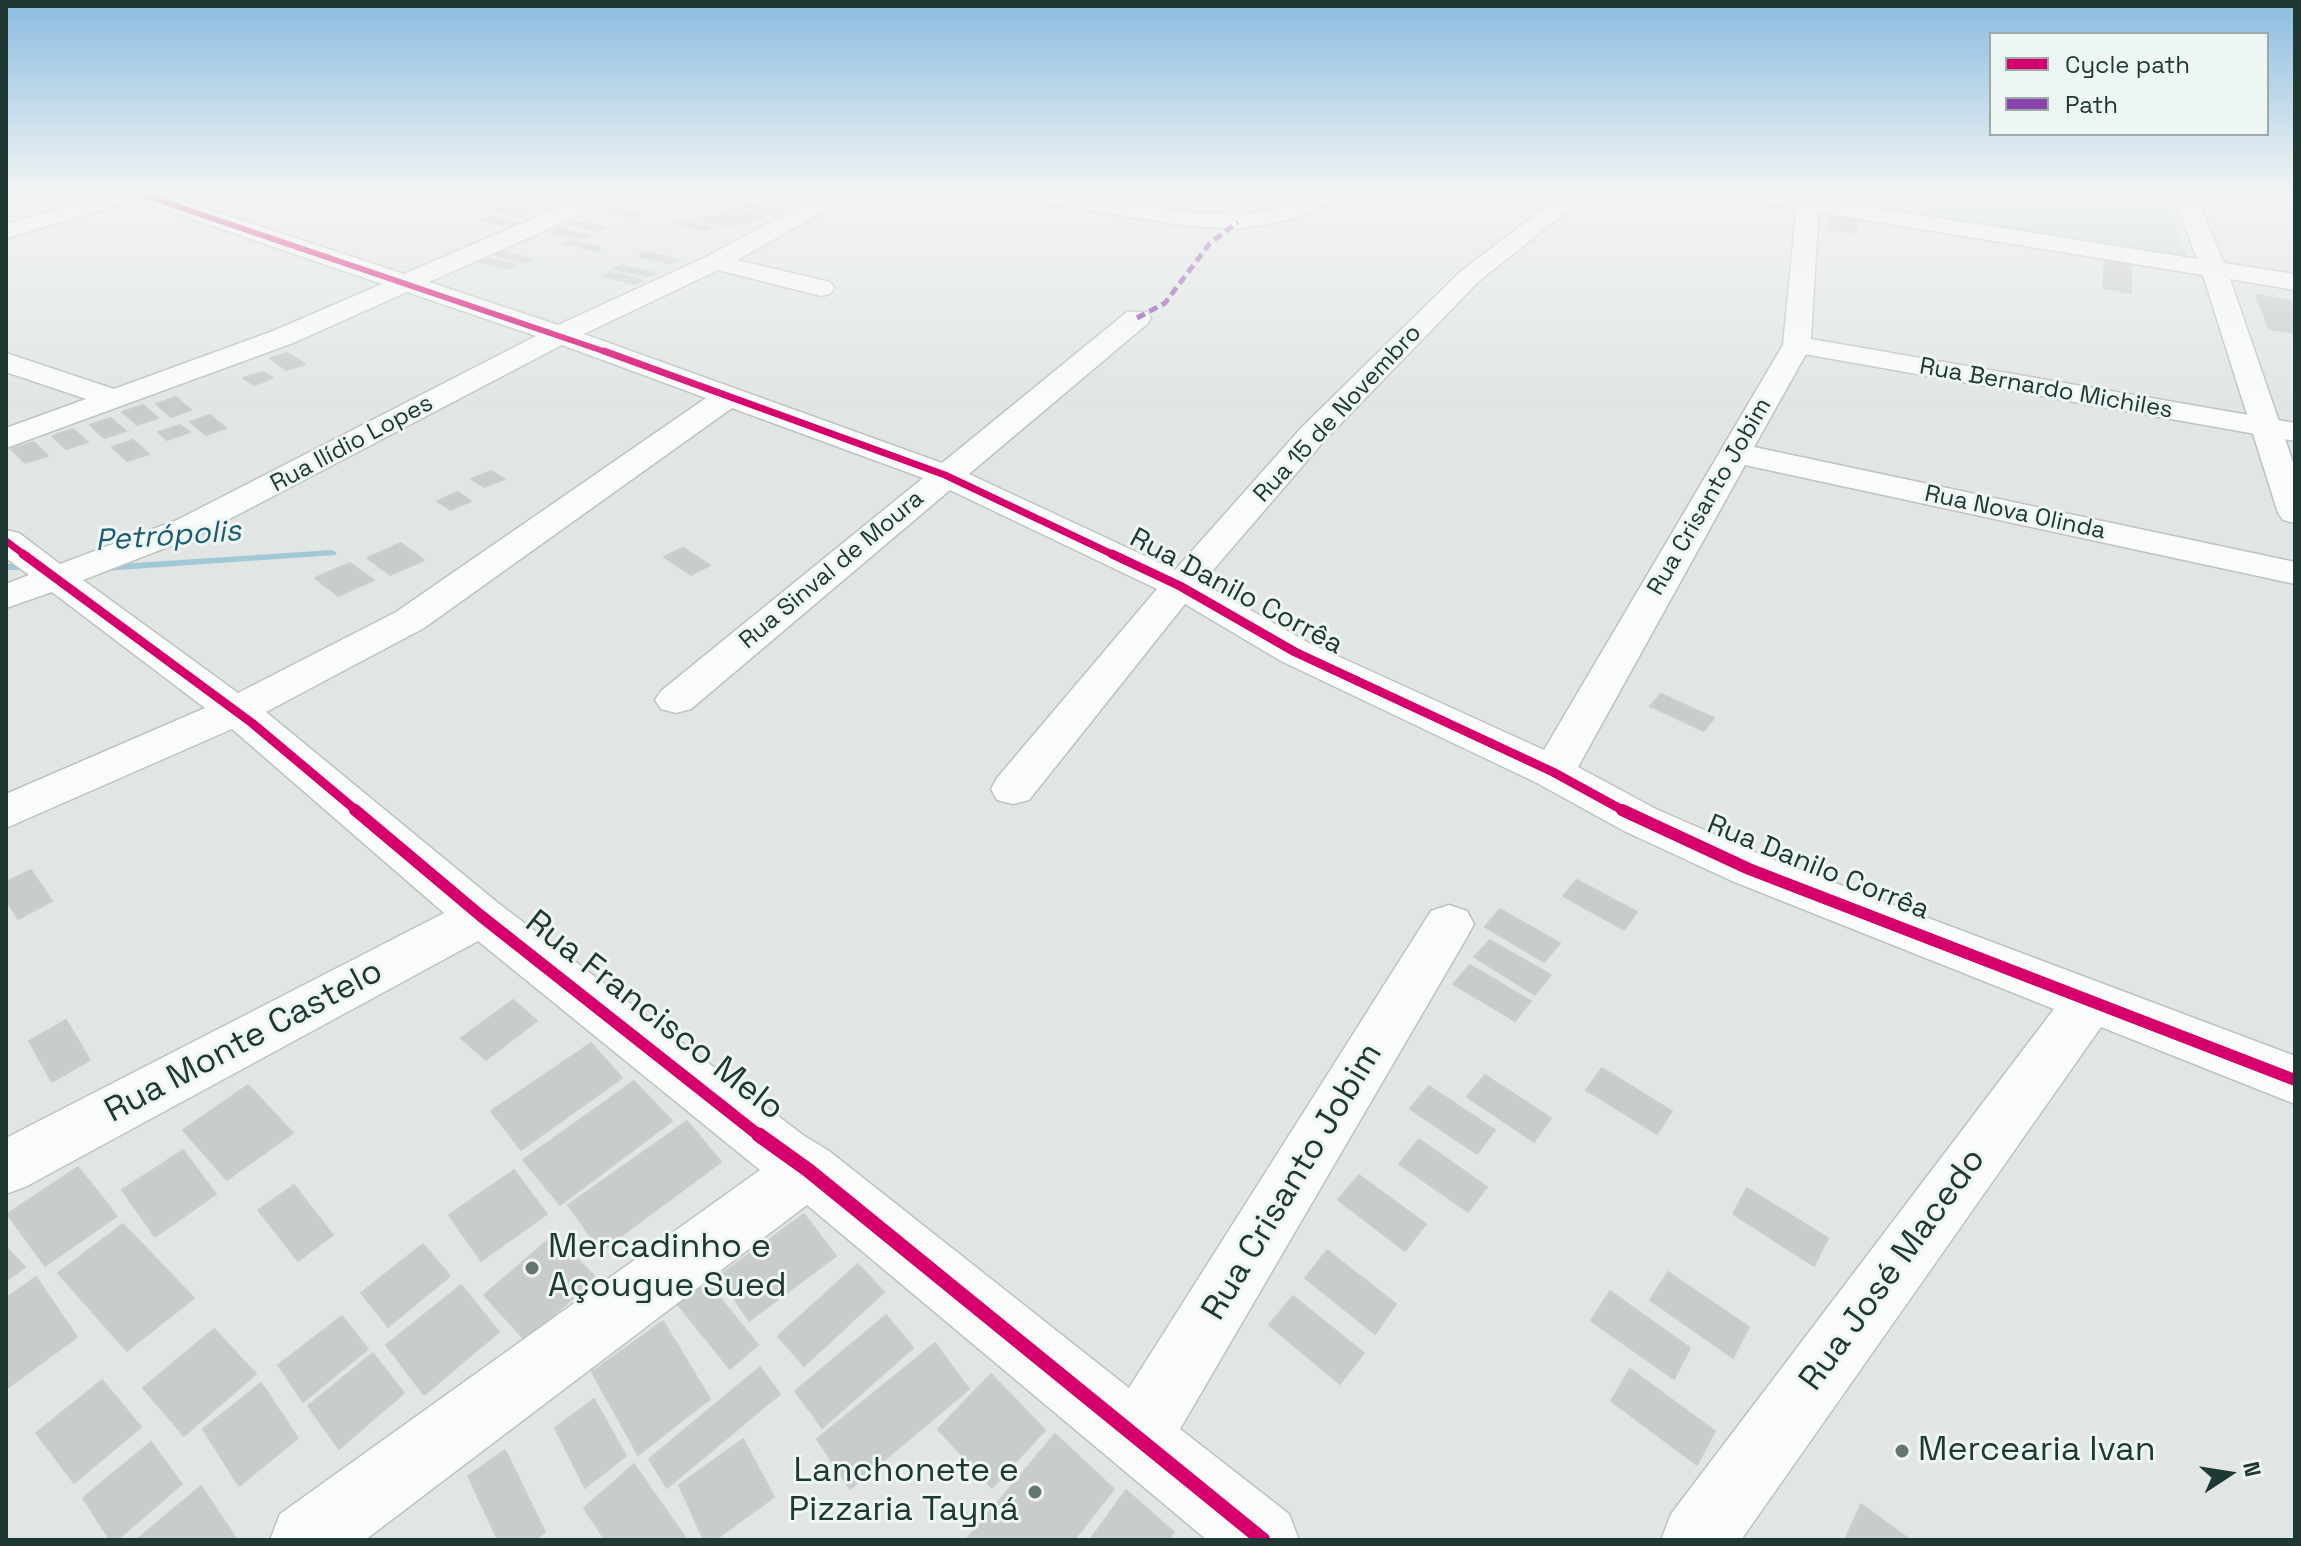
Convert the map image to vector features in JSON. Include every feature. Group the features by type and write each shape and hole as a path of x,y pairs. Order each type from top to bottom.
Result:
{"street":[{"name":"Rua Danilo Corrêa","path":"350,264 731,395 945,475 1180,586 1295,652 1553,772 1640,820 1749,869 2295,1080"},
{"path":"6,439 283,337 452,264"},
{"name":"Rua Ilídio Lopes","path":"6,597 189,527 560,335 710,264"},
{"path":"724,264 821,288"},
{"name":"Rua 15 de Novembro","path":"1013,789 1180,586 1313,434 1470,276 1486,264"},
{"name":"Rua Crisanto Jobim","path":"1553,772 1797,345 1804,264"},
{"path":"2186,264 2295,282"},
{"path":"2212,264 2295,513"},
{"name":"Rua Sinval de Moura","path":"676,700 1137,318"},
{"name":"Rua Bernardo Michiles","path":"1797,345 2295,432"},
{"path":"6,362 112,398"},
{"path":"6,812 236,711 410,620 731,395"},
{"name":"Rua Nova Olinda","path":"1735,453 2295,573"},
{"name":"Rua Francisco Melo","path":"6,541 236,711 481,916 782,1153 808,1170 1263,1540"},
{"name":"Rua Monte Castelo","path":"6,1167 481,916"},
{"name":"Rua Crisanto Jobim","path":"1136,1439 1449,924"},
{"name":"Rua José Macedo","path":"1697,1540 2090,1001"},
{"path":"306,1540 808,1170"}],"building":[{"path":"490,264 517,265 508,269"},
{"path":"2105,264 2131,264 2131,293 2103,288"},
{"path":"622,265 655,273 647,277 614,269"},
{"path":"611,272 643,280 635,284 603,276"},
{"path":"2256,295 2295,302 2295,333 2269,329"},
{"path":"288,353 305,364 286,370 270,358"},
{"path":"263,372 273,378 254,385 243,378"},
{"path":"176,397 191,410 171,417 156,404"},
{"path":"143,405 158,418 137,425 122,412"},
{"path":"210,415 226,428 206,435 190,422"},
{"path":"111,418 126,431 104,438 90,425"},
{"path":"180,425 190,432 167,440 158,432"},
{"path":"73,429 88,442 66,449 52,436"},
{"path":"133,440 149,454 127,461 112,447"},
{"path":"34,442 48,456 25,463 11,449"},
{"path":"491,471 505,479 484,487 471,479"},
{"path":"458,492 471,501 450,510 437,501"},
{"path":"401,543 424,560 390,575 367,558"},
{"path":"683,548 710,565 691,575 664,557"},
{"path":"350,563 374,580 338,596 315,578"},
{"path":"1661,694 1714,718 1704,731 1650,706"},
{"path":"31,870 52,901 18,919 6,900 6,882"},
{"path":"1577,880 1637,912 1624,930 1563,896"},
{"path":"1500,909 1560,943 1544,962 1485,927"},
{"path":"1490,940 1551,975 1535,995 1474,957"},
{"path":"1470,965 1531,1001 1515,1021 1453,984"},
{"path":"513,1000 537,1021 486,1060 461,1038"},
{"path":"66,1020 90,1060 52,1082 29,1041"},
{"path":"591,1043 622,1078 521,1150 491,1111"},
{"path":"1602,1068 1672,1111 1657,1134 1586,1090"},
{"path":"1485,1075 1551,1118 1534,1142 1467,1097"},
{"path":"634,1081 672,1121 560,1205 523,1160"},
{"path":"248,1085 293,1133 227,1180 183,1130"},
{"path":"1429,1086 1495,1130 1477,1154 1410,1109"},
{"path":"687,1121 721,1162 601,1251 568,1205"},
{"path":"1419,1139 1487,1187 1468,1212 1399,1164"},
{"path":"183,1150 216,1194 155,1237 122,1190"},
{"path":"78,1167 117,1216 45,1266 7,1214"},
{"path":"514,1170 547,1214 481,1261 449,1215"},
{"path":"1359,1175 1426,1224 1405,1251 1338,1200"},
{"path":"294,1185 333,1235 298,1261 258,1210"},
{"path":"1747,1188 1828,1238 1814,1266 1733,1214"},
{"path":"804,1214 836,1256 749,1321 719,1276"},
{"path":"123,1224 194,1298 127,1351 58,1273"},
{"path":"554,1235 596,1278 525,1340 484,1295"},
{"path":"423,1244 450,1276 388,1327 361,1293"},
{"path":"6,1247 25,1267 6,1281"},
{"path":"1327,1250 1396,1304 1375,1334 1305,1278"},
{"path":"858,1264 884,1292 804,1366 778,1336"},
{"path":"1668,1272 1749,1327 1733,1358 1650,1300"},
{"path":"36,1277 77,1337 6,1389 6,1298"},
{"path":"703,1277 758,1345 730,1369 675,1301"},
{"path":"461,1285 499,1332 424,1395 386,1345"},
{"path":"1610,1291 1690,1348 1674,1379 1591,1321"},
{"path":"1293,1296 1364,1353 1340,1384 1269,1325"},
{"path":"886,1315 913,1348 822,1428 795,1391"},
{"path":"342,1316 368,1349 303,1402 278,1365"},
{"path":"663,1321 710,1399 638,1455 592,1372"},
{"path":"214,1329 256,1374 184,1436 143,1388"},
{"path":"935,1343 969,1389 850,1489 817,1439"},
{"path":"373,1353 404,1393 339,1449 308,1406"},
{"path":"760,1367 780,1394 667,1488 649,1459"},
{"path":"1630,1369 1715,1431 1697,1465 1611,1401"},
{"path":"991,1374 1045,1430 992,1488 938,1429"},
{"path":"102,1380 141,1427 74,1483 36,1433"},
{"path":"261,1383 298,1438 239,1486 203,1429"},
{"path":"594,1399 626,1456 585,1488 555,1428"},
{"path":"1055,1434 1114,1489 1074,1540 966,1540"},
{"path":"743,1439 774,1497 715,1540 704,1540 679,1485"},
{"path":"151,1442 182,1484 117,1540 110,1540 83,1498"},
{"path":"505,1450 545,1532 535,1540 498,1540 468,1476"},
{"path":"634,1464 687,1540 605,1540 584,1508"},
{"path":"201,1486 236,1538 234,1540 136,1540"},
{"path":"1126,1490 1174,1532 1168,1540 1090,1540"},
{"path":"1861,1504 1910,1540 1845,1540"}],"waterway":[{"name":"Petrópolis","path":"104,568 332,553"},
{"name":"Petrópolis","path":"6,567 34,567"}],"marked path":[{"path":"1137,318 1165,303 1196,264"}],"cycle path":[{"path":"349,264 560,335 945,475 1180,586 1295,652 1553,772 1640,820 1749,869 2295,1080"},
{"path":"6,541 252,723 481,916 782,1153 808,1170 1263,1540"}],"place":[{"name":"Mercadinho e Açougue Sued","path":"532,1268"},
{"name":"Mercearia Ivan","path":"1902,1451"},
{"name":"Lanchonete e Pizzaria Tayná","path":"1035,1492"}]}
